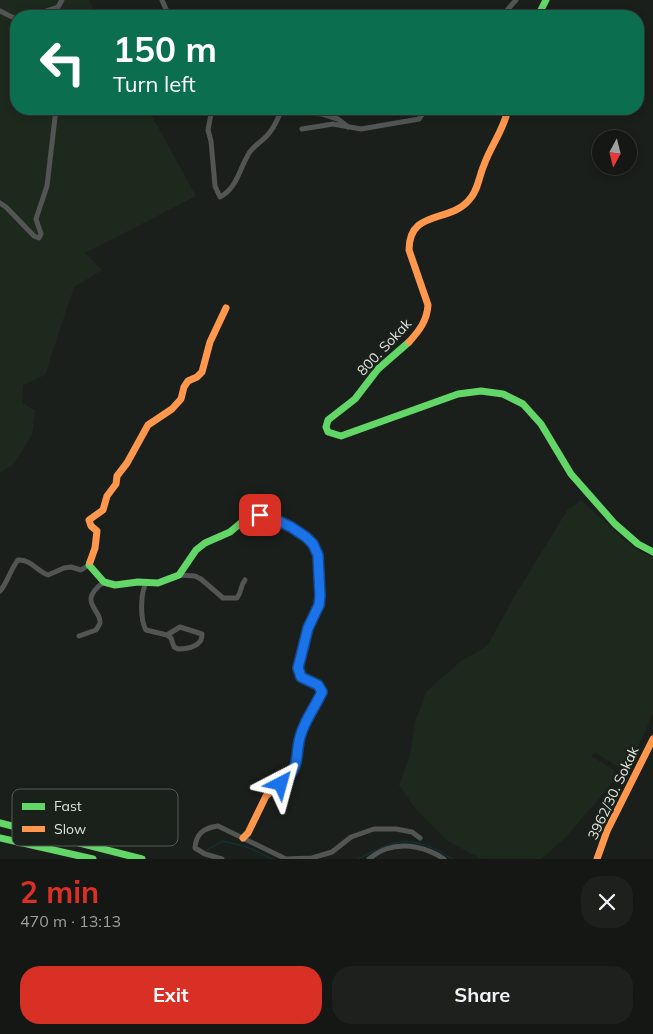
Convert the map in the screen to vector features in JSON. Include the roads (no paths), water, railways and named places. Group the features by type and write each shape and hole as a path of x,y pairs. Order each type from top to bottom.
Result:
{"main road":[{"name":"800. Sokak","path":"507,115 503,132 484,162 470,201 460,208 418,225 412,232 409,244 410,256 428,306 423,323 408,344 373,374 355,399 332,416 326,425 329,433 334,436 341,436 458,394 481,391 503,394 523,404 541,424 570,474 615,524 638,544 653,552"},
{"path":"226,308 210,342 202,372 188,382 184,387 181,399 172,409 148,426 127,463 117,476 116,484 108,496 103,510 89,520 91,526 96,531 95,548 89,565 104,582 115,585 147,582 158,583 179,575 196,550 230,532 242,522 254,516 265,516 291,527 313,544 318,555 319,605 308,628 298,668 301,677 318,685 322,692 301,733 297,763 286,779 266,796 248,833 243,838"},
{"name":"3962/30. Sokak","path":"597,859 607,831 653,739"},
{"path":"31,846 74,859"},
{"path":"35,846 92,859"},
{"path":"91,846 142,859"}],"street":[{"path":"49,10 58,7 62,0"},
{"path":"507,10 516,0"},
{"path":"0,203 34,236 39,238 41,234 36,219 47,186 55,115"},
{"path":"211,115 208,130 211,141 215,186 220,197 229,192 242,170 248,154 270,132 279,115"},
{"path":"325,115 338,119 348,127"},
{"path":"302,129 333,124 361,129 410,121 418,119 421,115"},
{"path":"0,591 6,584 18,560 26,561 48,575 64,568 71,567 81,570 89,565"},
{"path":"179,575 195,576 228,599 237,598 241,594 241,584 245,580"},
{"path":"79,636 96,630 100,623 92,607 91,600 98,586 104,582"},
{"path":"147,582 142,592 144,626 146,630 167,635 171,638 174,647 178,649 194,647 202,640 203,636 194,630 180,627 167,635"},
{"path":"222,859 197,851 195,841 199,833 209,827 218,826 286,859 312,858 332,852 350,837 374,829 396,829 412,832 420,838"},
{"path":"369,859 384,849 407,846 435,852 444,859"}],"waterway":[{"path":"207,850 223,841 247,847 272,859"},
{"path":"358,859 395,843 405,842 415,842 452,859"}]}
